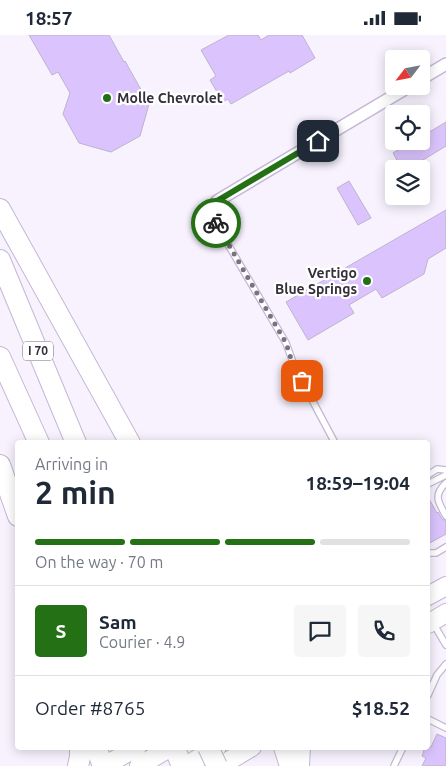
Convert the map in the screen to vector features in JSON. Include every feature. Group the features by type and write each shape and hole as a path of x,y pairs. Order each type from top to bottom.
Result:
{"highway":[{"path":"0,209 128,440"},
{"name":"I 70","path":"0,259 75,440"},
{"name":"I 70","path":"0,357 38,440"},
{"path":"0,465 15,508"},
{"path":"78,766 80,750"},
{"path":"97,750 103,766"},
{"path":"175,750 184,766"},
{"path":"210,750 218,766"},
{"path":"285,750 290,766"},
{"path":"299,766 300,750"}],"main road":[{"path":"430,595 446,586"},
{"path":"108,766 132,750"},
{"path":"139,766 168,750"},
{"path":"184,766 212,750"},
{"path":"218,766 247,750"}],"street":[{"path":"430,74 446,65"},
{"path":"217,201 395,95"}],"lane":[{"path":"217,201 213,210 216,224 286,343 294,368 333,440"},
{"path":"430,474 437,469 446,470"},
{"path":"430,483 446,475"},
{"path":"446,483 438,495 439,502 446,515"},
{"path":"430,553 436,553 446,547"},
{"path":"435,620 446,645"},
{"path":"430,691 437,675 446,664"},
{"path":"430,720 446,728"},
{"path":"394,766 402,750"}],"building":[{"name":"Molle Chevrolet","path":"29,35 109,35 149,104 140,136 111,152 79,143 63,114 70,93 58,72 52,75"},
{"path":"229,35 258,35 261,40 269,35 302,35 315,58 231,104 228,99 223,102 210,80 216,76 201,50"},
{"path":"446,122 446,146 423,160 397,160 393,153 398,150 430,150 430,132"},
{"path":"349,181 371,218 358,225 337,188"},
{"name":"Vertigo Blue Springs","path":"446,210 446,248 428,259 424,274 382,298 376,289 349,305 354,313 308,340 286,302"},
{"path":"430,501 437,513 446,521 446,534 430,543"},
{"path":"437,734 446,738 446,766 422,766 426,758 422,756 424,750 430,750"}],"way so far":[{"path":"216,223 286,343 294,368 302,381"}],"place":[{"name":"Molle Chevrolet","path":"107,98"},
{"name":"Vertigo Blue Springs","path":"367,281"}],"route":[{"path":"216,223 213,210 217,201 318,141"}]}
